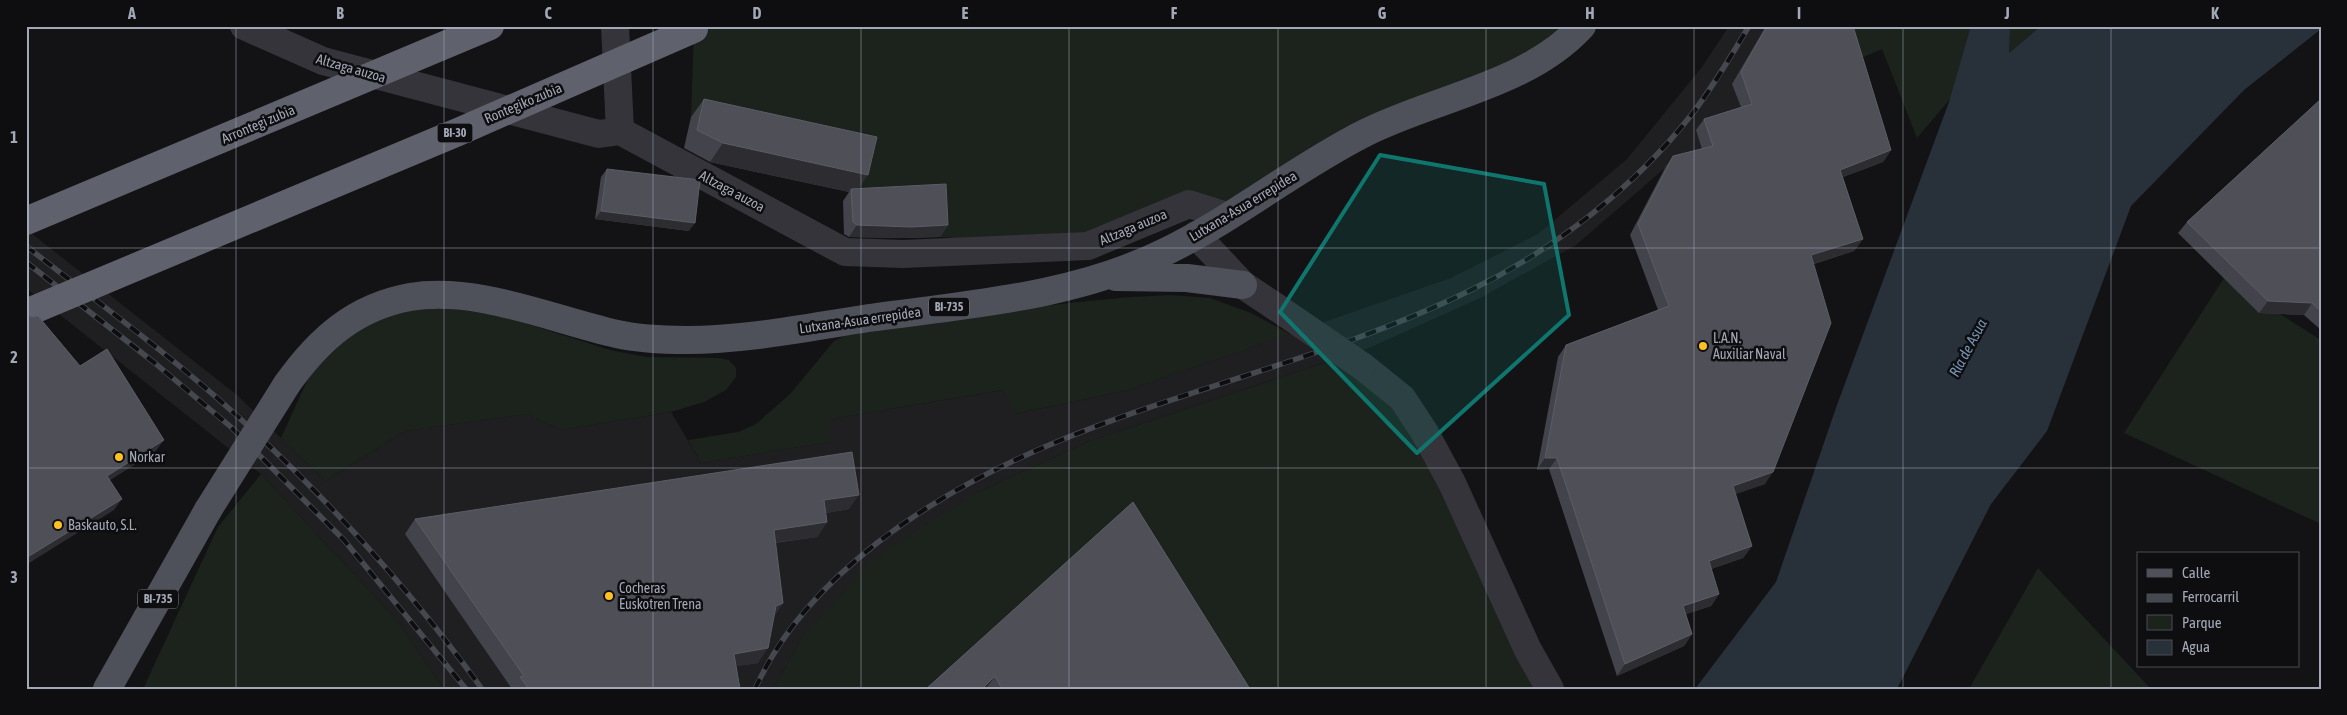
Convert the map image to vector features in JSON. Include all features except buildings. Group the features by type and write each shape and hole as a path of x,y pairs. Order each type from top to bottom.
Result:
{"highway":[{"name":"Arrontegi zubia","path":"26,221 490,26"},
{"name":"Rontegiko zubia","path":"26,313 214,235 694,30"}],"main road":[{"name":"Lutxana-Asua errepidea","path":"108,689 208,510 287,384 307,356 340,326 385,304 410,297 438,295 482,299 620,335 652,339 715,339 1040,293 1104,277 1168,251 1361,134 1538,63 1582,26"},
{"path":"1104,277 1187,278 1243,285"}],"street":[{"name":"Altzaga auzoa","path":"244,26 323,61 598,134 620,131 845,252 903,254 1088,246 1189,204 1227,216"},
{"path":"615,26 620,131"},
{"path":"1196,235 1243,285 1362,366 1402,398 1426,433 1452,483 1528,650 1550,689"}],"highlighted area":[{"path":"1380,155 1544,184 1569,315 1417,453 1280,312"}],"shaded area":[{"path":"1729,26 1766,26 1744,115 1704,158 1665,168 1576,245 1478,299 1371,347 1090,441 978,492 801,639 773,689 444,689 396,619 261,474 26,288 26,229 237,395 325,481 405,431 527,414 561,430 671,412 701,463 830,442 830,419 1004,390 1015,414 1125,391 1451,278 1538,234 1627,159 1702,67"}],"green space":[{"path":"701,26 1582,26 1227,216 1189,204 1088,246 940,237 938,196 856,193 691,117 694,29"},
{"path":"1841,26 2041,26 2008,54 2009,30 1917,138 1882,49 1852,62"},
{"path":"2224,278 2321,340 2321,524 2124,433"},
{"path":"1171,295 1210,298 1251,313 1290,334 1125,391 1014,414 1003,390 830,419 830,442 701,463 688,440 738,432 756,424 791,393 834,341 847,335 1050,305"},
{"path":"436,307 499,315 610,350 647,357 719,358 729,360 736,368 736,377 726,390 704,402 671,412 561,430 527,414 405,431 325,481 281,438 312,370 336,343 368,322 399,310"},
{"path":"1333,360 1402,398 1550,689 1232,689 1125,514 930,689 773,689 801,639 871,560 978,492 1090,441"},
{"path":"261,474 396,619 444,689 143,689 218,527"},
{"path":"2038,568 2151,689 1969,689"}],"water":[{"name":"Ría de Asua","path":"1971,26 2010,26 2009,53 2041,26 2321,26 2321,29 2244,90 2131,206 2047,431 1991,504 1897,689 1695,689 1776,582 1837,405 1949,102"}],"railway":[{"path":"755,689 778,646 807,608 823,591 877,543 945,497 1016,460 1090,428 1321,351 1397,323 1502,274 1563,236 1619,191 1669,141 1707,93 1749,26"},
{"path":"26,246 184,370 235,414 302,478 366,545 396,580 482,689"},
{"path":"26,262 156,364 231,427 344,540 466,689"}],"place":[{"name":"L.A.N. Auxiliar Naval","path":"1703,346"},
{"name":"Norkar","path":"119,457"},
{"name":"Baskauto, S.L.","path":"58,525"},
{"name":"Cocheras Euskotren Trena","path":"609,596"}]}
